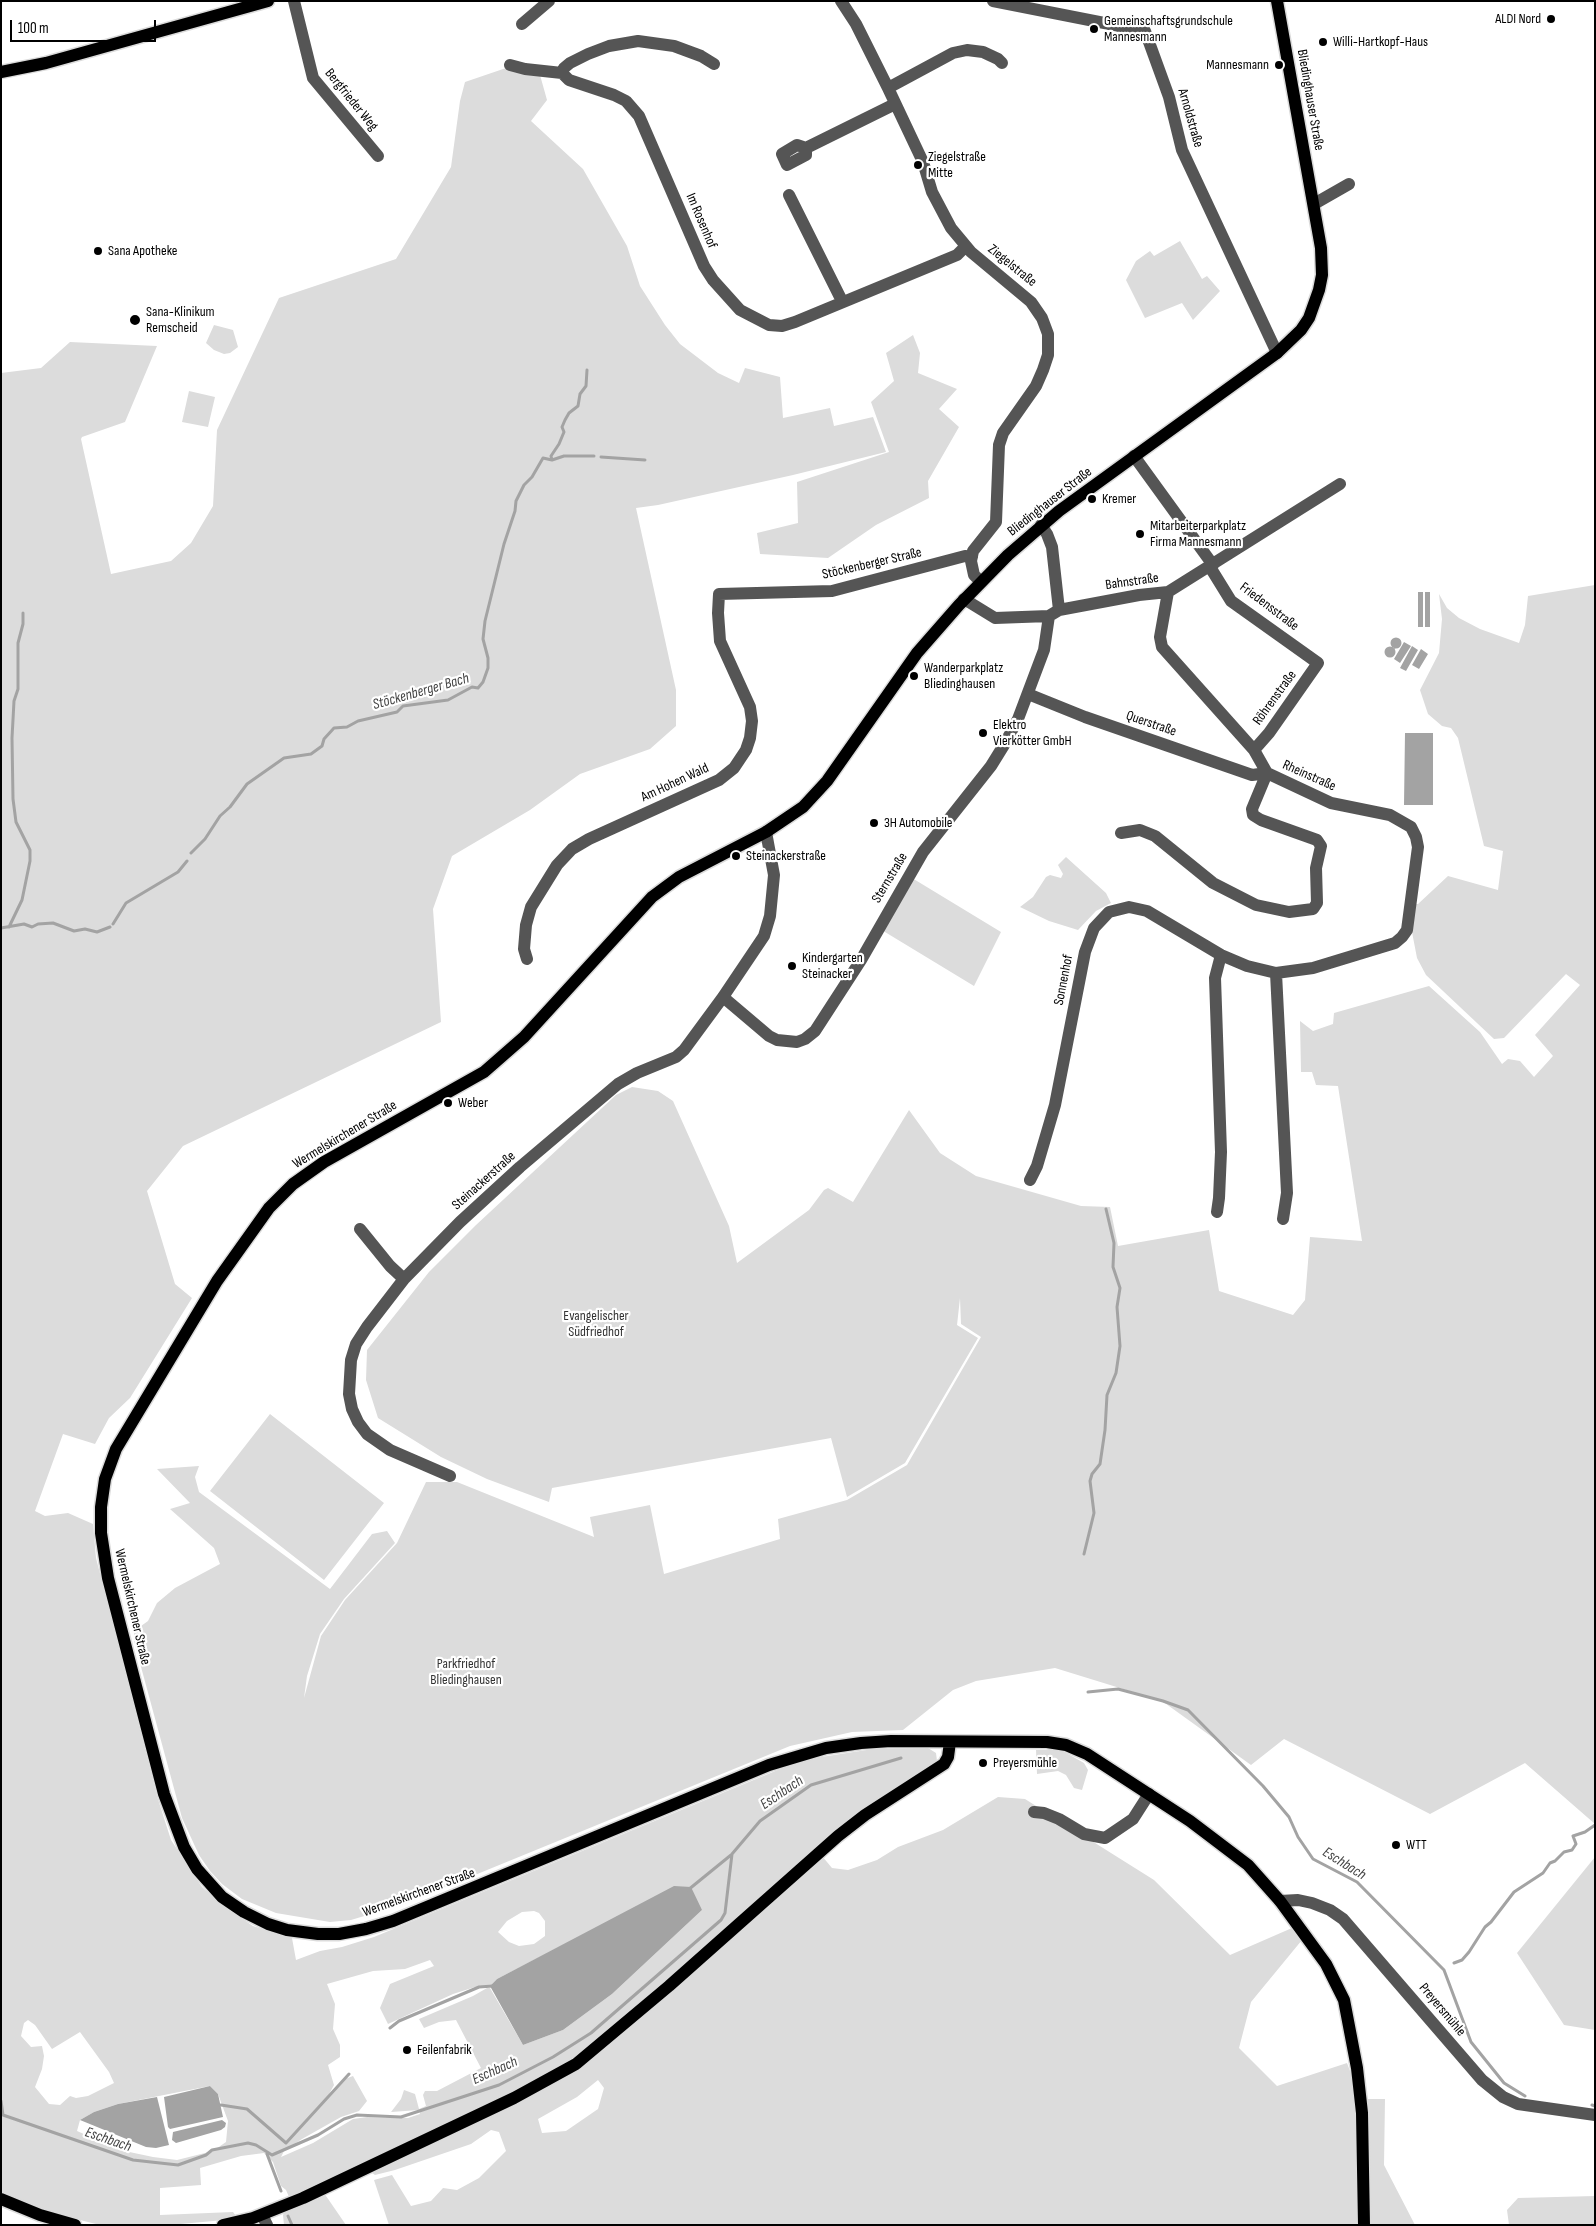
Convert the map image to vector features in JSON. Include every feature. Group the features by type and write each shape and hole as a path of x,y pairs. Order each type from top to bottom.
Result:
{"main road":[{"path":"1,72 46,63 268,1"},
{"name":"Bliedinghauser Straße","path":"766,832 803,807 815,796 916,653 981,582 1042,525 1277,352 1301,330 1309,318 1322,275 1321,252 1278,1"},
{"name":"Wermelskirchener Straße","path":"766,832 679,877 652,897 524,1037 484,1072 324,1162 292,1184 269,1208 217,1281 116,1449 105,1479 101,1507 100,1533 104,1558 164,1794 184,1847 196,1869 222,1897 244,1912 287,1930 318,1934 339,1934 393,1921 791,1758 826,1748 861,1743 950,1742"},
{"path":"223,2225 264,2220 330,2186 514,2098 576,2064 669,1986 852,1825 944,1764 948,1756 950,1742 1047,1742 1061,1744 1078,1750 1099,1761 1229,1850 1248,1865 1280,1901 1326,1964 1344,2000 1357,2068 1362,2113 1364,2225"},
{"path":"1,2199 40,2215 75,2225"}],"street":[{"name":"Bergfrieder Weg","path":"294,1 313,78 378,156"},
{"path":"522,24 549,1"},
{"name":"Ziegelstraße","path":"841,1 856,24 888,88 923,162 937,203 951,228 965,247 1031,302 1042,318 1048,344 1048,355 1040,377 1000,441 997,462 998,511 996,522 973,552 972,557"},
{"name":"Arnoldstraße","path":"993,1 1145,31 1169,97 1182,150 1277,352"},
{"path":"562,73 564,68 570,63 588,54 609,46 638,42 674,46 701,56 714,64"},
{"path":"888,88 953,53 967,50 983,52 1002,63"},
{"name":"Im Rosenhof","path":"510,65 525,69 562,73 569,80 622,99 634,110 704,266 724,294 740,310 776,327 795,322 957,255 965,247"},
{"path":"806,148 895,104"},
{"path":"1314,204 1349,184"},
{"path":"789,195 842,302"},
{"name":"Friedensstraße","path":"1134,456 1211,566 1231,601 1318,663"},
{"name":"Bahnstraße","path":"964,600 995,618 1054,613 1139,595 1168,592 1340,484"},
{"name":"Sternstraße","path":"723,997 769,1036 778,1040 797,1042 805,1039 815,1031 860,960 923,852 991,766 1011,733 1044,650 1054,613 1052,547 1048,534 1042,525"},
{"name":"Stöckenberger Straße","path":"719,594 832,591 965,556 972,557"},
{"path":"972,557 971,564 974,575 981,582"},
{"name":"Rheinstraße","path":"1168,592 1160,637 1162,647 1254,750 1267,773 1331,803 1390,815 1402,820 1411,827 1418,847 1407,930 1402,938"},
{"name":"Am Hohen Wald","path":"527,959 524,949 526,925 531,907 557,865 572,849 580,843 719,780 734,768 746,750 752,721 750,707 720,641 719,594"},
{"name":"Röhrenstraße","path":"1254,750 1269,733 1318,663"},
{"name":"Querstraße","path":"1028,694 1066,710 1252,775 1267,773"},
{"path":"1121,834 1140,830 1155,836 1213,883 1256,905 1289,912 1313,909 1317,903 1316,868 1321,846 1316,840 1252,815 1252,809 1267,773"},
{"name":"Steinackerstraße","path":"450,1476 378,1443 367,1434 352,1409 349,1378 351,1360 356,1344 367,1326 404,1279 460,1222 520,1167 618,1084 637,1073 676,1057 684,1050 764,936 770,916 774,875 766,832"},
{"name":"Sonnenhof","path":"1030,1180 1037,1166 1055,1105 1085,952 1098,923 1114,910 1123,908 1141,909 1171,924 1221,955 1253,968 1276,973 1302,970 1326,964 1395,943 1402,938"},
{"path":"1217,1212 1221,1152 1215,978 1221,955"},
{"path":"1276,973 1287,1192 1283,1219"},
{"path":"360,1229 390,1266 404,1279"},
{"path":"1034,1812 1044,1813 1059,1819 1084,1834 1105,1838 1133,1819 1148,1794"},
{"name":"Preyersmühle","path":"1280,1901 1298,1900 1312,1903 1330,1910 1342,1919 1482,2080 1503,2098 1518,2104 1595,2116"}],"green space":[{"path":"509,67 540,75 547,100 531,121 583,169 627,246 640,286 665,325 680,344 718,373 739,383 745,368 780,377 783,418 830,408 834,426 873,417 886,452 793,475 658,505 636,508 676,690 676,726 650,749 580,774 530,810 452,856 433,909 441,1022 183,1146 147,1191 175,1284 192,1298 130,1398 109,1418 95,1444 63,1434 35,1511 45,1516 68,1513 93,1524 96,1558 157,1796 171,1840 202,1887 226,1908 253,1926 292,1938 296,1960 320,1951 342,1947 374,1937 785,1767 821,1757 873,1749 928,1748 936,1753 937,1761 606,2035 559,2070 290,2199 286,2190 281,2186 273,2162 264,2153 241,2156 200,2168 201,2185 160,2188 160,2215 233,2212 236,2216 224,2220 170,2225 100,2225 40,2210 1,2193 1,373 41,368 70,342 157,346 125,422 82,437 81,439 111,574 171,561 191,543 213,506 217,430 279,298 396,259 451,167 460,101 465,82","holes":["702,1910 612,1994 563,2030 523,2045 490,1988 419,2019 424,2028 439,2022 456,2020 481,2068 437,2091 425,2091 423,2095 426,2106 419,2109 415,2094 404,2090 401,2099 391,2112 419,2110 420,2114 408,2118 367,2117 353,2119 313,2143 281,2157 284,2151 302,2139 341,2117 359,2111 367,2101 353,2076 345,2079 328,2096 334,2085 328,2065 340,2057 340,2045 333,2029 335,2004 327,1984 373,1971 405,1969 430,1960 434,1966 390,1984 380,2008 388,2024 453,1994 475,1987 490,1986 497,1979 592,1930","534,1911 539,1913 545,1921 545,1936 534,1944 519,1946 509,1942 498,1932 507,1921 522,1912","28,2020 35,2025 52,2049 80,2032 109,2072 114,2083 88,2096 76,2098 70,2096 60,2105 49,2104 35,2087 42,2069 44,2056 42,2046 31,2047 21,2036 24,2023","210,2086 218,2094 228,2121 226,2142 213,2151 177,2160 120,2150 77,2131 80,2120 94,2112 118,2104"]},
{"path":"1180,241 1202,279 1207,276 1220,291 1193,320 1182,303 1145,318 1126,280 1136,261 1150,251 1154,256"},
{"path":"214,325 233,330 238,347 230,353 224,354 214,350 206,343"},
{"path":"913,335 920,353 918,373 957,389 939,409 959,427 928,481 929,498 876,525 828,558 760,554 757,533 798,523 797,482 889,452 871,402 894,381 886,353"},
{"path":"189,391 215,397 208,427 182,422"},
{"path":"1595,585 1595,1824 1525,1763 1430,1814 1284,1739 1251,1765 1162,1701 1055,1668 976,1681 953,1690 903,1730 852,1732 790,1746 404,1904 351,1920 330,1922 276,1913 242,1899 222,1884 199,1855 182,1818 134,1641 134,1631 148,1621 157,1603 175,1588 220,1564 214,1548 170,1509 190,1503 157,1469 199,1466 195,1477 199,1492 330,1589 372,1534 387,1531 395,1543 344,1599 320,1634 307,1676 304,1698 321,1636 345,1600 397,1543 426,1482 457,1482 594,1537 590,1517 650,1505 664,1574 780,1539 778,1519 847,1500 907,1465 981,1337 961,1324 960,1298 957,1325 978,1338 905,1463 847,1497 831,1438 552,1488 549,1502 487,1479 441,1457 378,1418 366,1380 367,1350 429,1272 476,1225 616,1095 632,1087 658,1091 673,1101 729,1226 737,1263 809,1210 824,1190 828,1188 853,1202 909,1110 940,1153 976,1176 1081,1206 1110,1207 1118,1246 1209,1230 1219,1291 1293,1315 1305,1300 1310,1237 1362,1241 1338,1086 1316,1085 1312,1072 1301,1072 1300,1021 1313,1031 1333,1024 1334,1013 1429,986 1480,1032 1502,1064 1508,1059 1520,1061 1534,1077 1553,1056 1535,1035 1580,985 1566,974 1504,1038 1494,1039 1426,975 1417,958 1412,932 1414,904 1418,904 1448,876 1498,890 1503,851 1484,846 1458,738 1451,728 1442,726 1428,714 1420,690 1439,653 1442,619 1439,594 1447,608 1459,618 1480,629 1519,643 1525,625 1528,596"},
{"path":"1066,857 1106,893 1111,903 1096,911 1078,930 1049,921 1020,907 1033,897 1046,877 1050,875 1061,878 1063,874 1058,865"},
{"path":"912,878 1001,932 974,986 880,929"},
{"path":"270,1414 384,1503 324,1580 210,1491"},
{"path":"1036,1750 1061,1750 1084,1763 1088,1770 1082,1790 1074,1788 1066,1775 1058,1771 1037,1774"},
{"path":"998,1797 1025,1799 1154,1880 1230,1955 1292,1928 1302,1940 1251,2002 1239,2048 1277,2086 1347,2063 1356,2087 1359,2225 389,2225 374,2180 392,2175 411,2206 431,2201 443,2188 457,2190 479,2178 506,2151 499,2132 491,2130 471,2144 395,2170 375,2175 372,2173 373,2171 550,2085 822,1856 832,1868 848,1870 877,1860 898,1847 943,1830","holes":["598,2080 604,2088 598,2109 566,2131 542,2133 538,2119 577,2097"]},
{"path":"1595,1857 1595,2030 1564,2025 1517,1953"},
{"path":"1366,2099 1385,2099 1384,2165 1415,2225 1370,2225"},
{"path":"324,2193 346,2225 284,2225 283,2215 285,2211"},
{"path":"1595,2196 1595,2225 1509,2225 1507,2210 1518,2198"}],"shaded area":[{"path":"1418,592 1423,592 1423,627 1418,627"},
{"path":"1425,592 1430,592 1430,627 1425,627"},
{"path":"1396,637 1402,643 1396,649 1390,643"},
{"path":"1404,642 1411,646 1400,663 1394,659"},
{"path":"1412,646 1418,650 1406,671 1400,668"},
{"path":"1388,647 1392,647 1395,652 1394,656 1388,657 1385,654 1385,650"},
{"path":"1421,649 1428,654 1419,669 1412,665"},
{"path":"1405,733 1433,733 1433,805 1404,805"},
{"path":"674,1886 691,1887 702,1910 612,1994 563,2030 523,2045 490,1986 497,1979"},
{"path":"210,2086 218,2094 223,2117 170,2129 168,2127 164,2097"},
{"path":"157,2097 169,2145 156,2148 146,2147 80,2120 94,2112 118,2104"},
{"path":"222,2120 226,2123 225,2127 221,2130 176,2143 172,2140 173,2132"}],"waterway":[{"path":"552,460 551,456 564,432 562,427 565,420 569,413 578,406 580,394 586,386 587,370"},
{"name":"Stöckenberger Bach","path":"191,853 205,839 220,816 230,807 247,784 284,758 311,754 322,746 324,739 334,728 347,727 358,721 397,712 403,706 448,700 472,687 478,688 483,682 488,668 488,658 483,639 485,621 504,544 515,511 516,501 524,485 532,477 543,458 552,460 564,456 594,456"},
{"name":"Stöckenberger Bach","path":"601,457 645,460"},
{"path":"9,927 22,900 30,861 30,850 16,822 13,799 12,738 14,701 18,689 18,643 23,624 23,613"},
{"name":"Stöckenberger Bach","path":"113,924 126,903 178,872 187,861"},
{"name":"Stöckenberger Bach","path":"1,928 24,924 32,927 38,924 53,923 74,931 85,929 97,932 110,927"},
{"path":"1084,1554 1094,1513 1090,1481 1092,1474 1100,1464 1105,1430 1107,1395 1116,1373 1120,1346 1117,1307 1120,1288 1113,1267 1114,1243 1106,1209"},
{"name":"Eschbach","path":"1088,1692 1118,1689 1188,1710 1263,1786 1289,1817 1298,1837 1313,1859 1357,1882 1444,1970 1471,2042 1504,2083 1525,2096"},
{"name":"Eschbach","path":"1,2101 3,2115 133,2160 178,2165 206,2155 212,2150 248,2143 256,2145 272,2155 318,2135 344,2119 357,2115 401,2117 499,2085 553,2057 591,2033 721,1920 725,1913 732,1854 760,1821 811,1785 901,1758"},
{"path":"1454,1963 1462,1960 1469,1952 1485,1927 1514,1892 1543,1873 1550,1863 1555,1861 1564,1852 1572,1850 1576,1844 1573,1836 1585,1832 1595,1825"},
{"path":"688,1890 731,1855"},
{"path":"390,2028 399,2021 479,1987 493,1986"},
{"path":"221,2105 247,2109 286,2143 349,2074"},
{"path":"267,2154 281,2191"},
{"path":"288,2216 292,2225"}],"place":[{"name":"ALDI Nord","path":"1551,19"},
{"name":"Gemeinschaftsgrundschule Mannesmann","path":"1094,29"},
{"name":"Willi-Hartkopf-Haus","path":"1323,42"},
{"name":"Mannesmann","path":"1279,65"},
{"name":"Ziegelstraße Mitte","path":"918,165"},
{"name":"Sana Apotheke","path":"98,251"},
{"name":"Sana-Klinikum Remscheid","path":"135,320"},
{"name":"Kremer","path":"1092,499"},
{"name":"Mitarbeiterparkplatz Firma Mannesmann","path":"1140,534"},
{"name":"Wanderparkplatz Bliedinghausen","path":"914,676"},
{"name":"Elektro Vierkötter GmbH","path":"983,733"},
{"name":"3H Automobile","path":"874,823"},
{"name":"Steinackerstraße","path":"736,856"},
{"name":"Kindergarten Steinacker","path":"792,966"},
{"name":"Weber","path":"448,1103"},
{"name":"Preyersmühle","path":"983,1763"},
{"name":"WTT","path":"1396,1845"},
{"name":"Feilenfabrik","path":"407,2050"}],"park label":[{"name":"Evangelischer Südfriedhof","path":"596,1324"},
{"name":"Parkfriedhof Bliedinghausen","path":"466,1672"}]}
